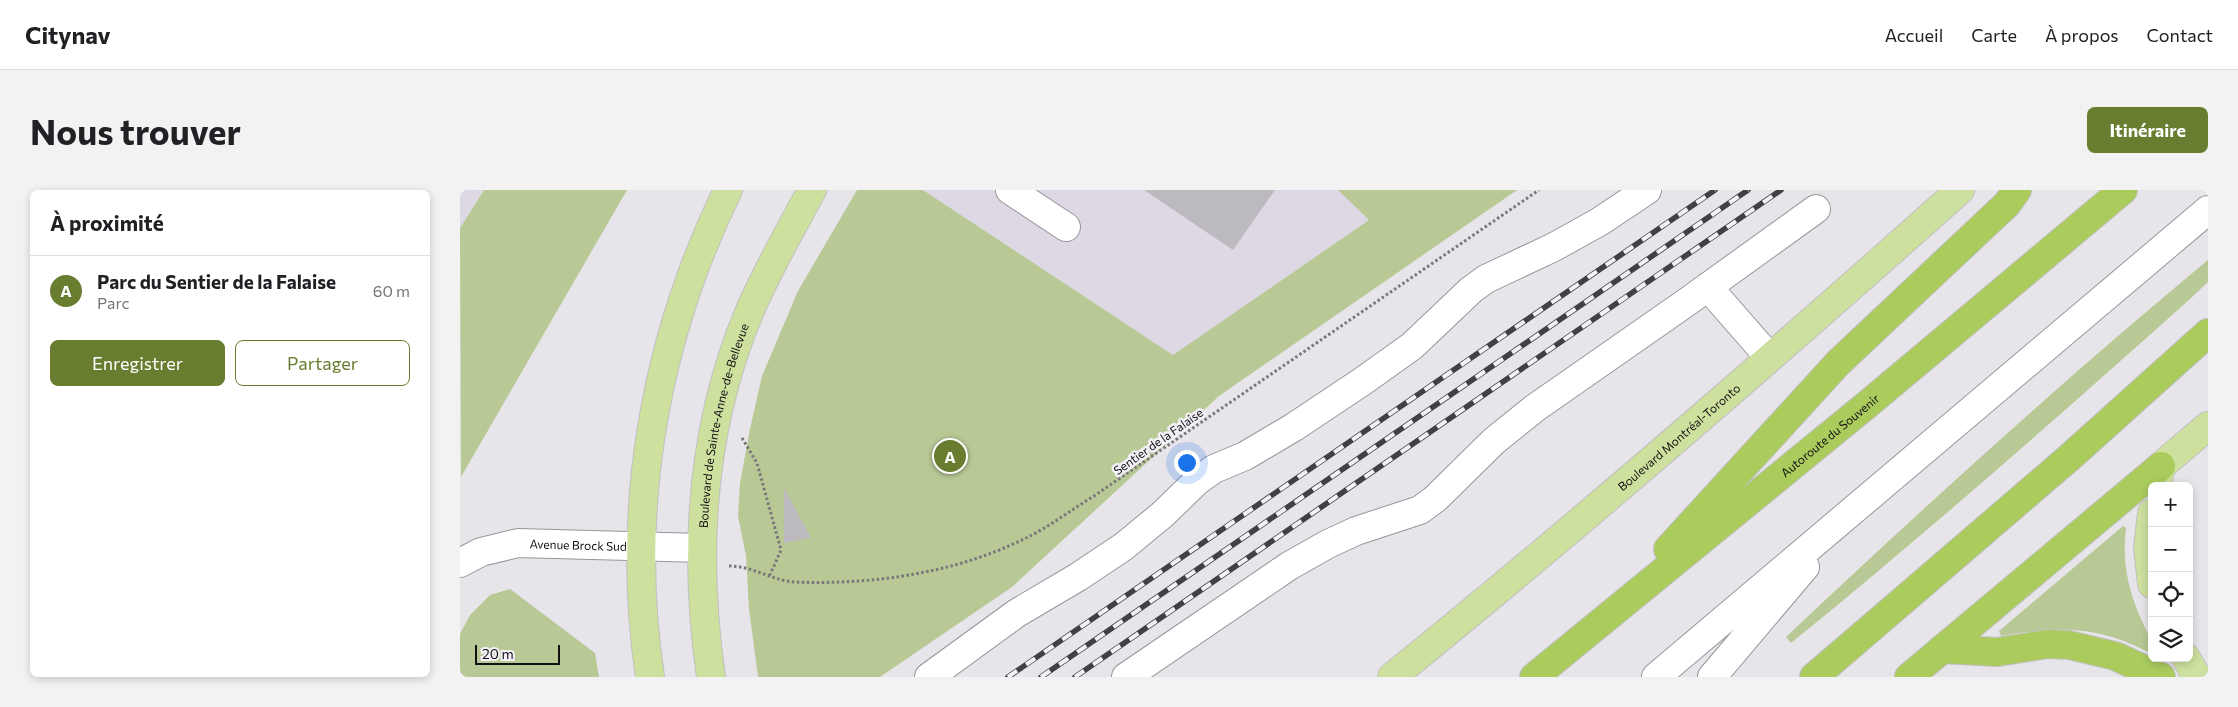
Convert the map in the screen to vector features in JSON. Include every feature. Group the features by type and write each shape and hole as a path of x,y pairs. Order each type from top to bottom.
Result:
{"highway":[{"path":"1604,618 1838,363 2007,204 2017,190"},
{"name":"Autoroute du Souvenir","path":"1534,677 1604,618 1869,404 2122,190"},
{"path":"1814,677 2070,457 2208,333"},
{"path":"1909,677 2159,476"},
{"path":"1942,649 1997,652 2040,645 2068,645 2115,656 2161,677"}],"main road":[{"path":"650,677 642,608 640,546 641,509 648,454 668,350 679,309 696,262 728,190"},
{"name":"Boulevard de Sainte-Anne-de-Bellevue","path":"711,677 704,621 702,548 705,490 720,404 732,360 751,309 812,190"},
{"name":"Boulevard Montréal-Toronto","path":"1392,677 1469,616 1621,488 1960,190"},
{"path":"2159,476 2208,426"},
{"path":"2150,527 2148,548 2151,572"},
{"path":"2188,662 2197,677"}],"street":[{"path":"1010,190 1066,228"},
{"path":"929,677 1017,613 1078,577 1123,547 1214,469 1245,456 1294,427 1412,346 1471,290 1486,279 1554,247 1599,222 1647,190"},
{"path":"1126,677 1312,552 1356,531 1420,510 1435,499 1494,441 1535,408 1816,209"},
{"path":"1656,677 2208,210"},
{"path":"1708,287 1770,357"},
{"path":"1712,677 1856,506"},
{"name":"Avenue Brock Sud","path":"460,563 481,552 518,542 702,548"}],"path":[{"name":"Sentier de la Falaise","path":"742,566 792,582 836,582 891,578 943,568 1026,538 1094,496 1539,190"},
{"path":"742,436 757,464 781,550 770,575"}],"shaded area":[{"path":"460,190 484,190 460,228"},
{"path":"923,190 1338,190 1369,220 1173,355"}],"green space":[{"path":"484,190 627,190 461,477 460,228"},
{"path":"857,190 923,190 1173,355 1369,220 1338,190 1517,190 1219,396 1012,587 880,677 758,677 749,609 746,556 738,516 740,483 750,429 762,376 798,291"},
{"path":"2208,260 2208,282 2190,299 1943,516 1791,643 1786,637 1889,541 2047,398"},
{"path":"2123,526 2126,528 2126,572 2135,603 2148,636 2148,652 2114,638 2078,630 2042,631 2001,636 1999,631"},
{"path":"510,589 595,653 599,677 460,677 460,634 470,615 490,595"}],"building":[{"path":"1144,190 1275,190 1233,250"},
{"path":"784,488 811,538 784,543"}],"railway":[{"path":"1008,677 1715,190"},
{"path":"1041,677 1748,190"},
{"path":"1075,677 1781,190"}],"place":[{"name":"Parc du Sentier de la Falaise","path":"950,456"}]}
